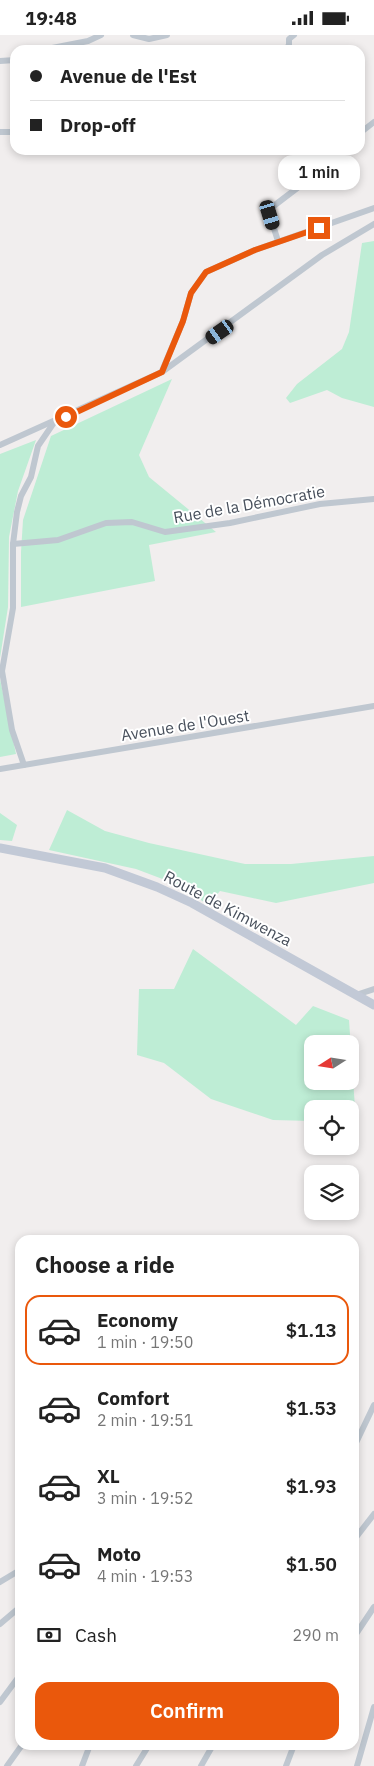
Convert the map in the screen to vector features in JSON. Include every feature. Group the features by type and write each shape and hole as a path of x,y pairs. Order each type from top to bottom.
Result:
{"street":[{"path":"68,45 88,41 101,35"},
{"path":"133,35 149,39 167,35"},
{"path":"278,241 270,215 271,208 314,176 337,155"},
{"path":"162,372 183,321 191,293 206,272 278,241 304,234 334,221 374,208"},
{"path":"0,445 54,423 162,372 322,255 374,224"},
{"path":"24,765 12,730 2,675 13,608 13,544 21,496 31,477 38,447 54,423"},
{"name":"Rue de la Démocratie","path":"13,544 58,539 106,523 132,521 165,532 230,523 320,504 374,499"},
{"name":"Avenue de l'Ouest","path":"0,769 374,706"},
{"name":"Route de Kimwenza","path":"0,848 89,865 156,887 192,903 374,1005"},
{"path":"356,995 374,989"},
{"path":"359,1436 374,1405"},
{"path":"359,1533 374,1513"},
{"path":"0,1582 15,1573"},
{"path":"359,1630 374,1607"},
{"path":"0,1624 15,1611"},
{"path":"0,1702 15,1682"},
{"path":"357,1766 374,1707"},
{"path":"7,1766 18,1750"},
{"path":"82,1766 88,1750"},
{"path":"136,1766 146,1750"},
{"path":"201,1766 210,1750"},
{"path":"286,1766 292,1750"}],"green space":[{"path":"374,241 374,407 342,398 327,390 290,403 286,398 297,384 342,349 349,332 362,243"},
{"path":"172,379 139,455 149,477 216,532 149,545 155,581 21,607 23,520 51,436"},
{"path":"36,440 18,491 9,537 8,607 0,658 0,454"},
{"path":"0,679 16,754 0,757"},
{"path":"67,810 105,831 149,843 245,864 291,864 374,856 374,883 276,903 220,891 208,905 181,886 136,869 49,850"},
{"path":"0,813 17,825 12,841 0,840"},
{"path":"193,949 296,1025 313,1006 349,1020 350,1035 304,1035 304,1090 354,1090 354,1100 304,1100 304,1121 273,1120 211,1099 164,1063 137,1055 139,989 174,989"}],"route":[{"path":"66,417 162,372 183,321 191,293 206,272 278,241 319,228"}]}
